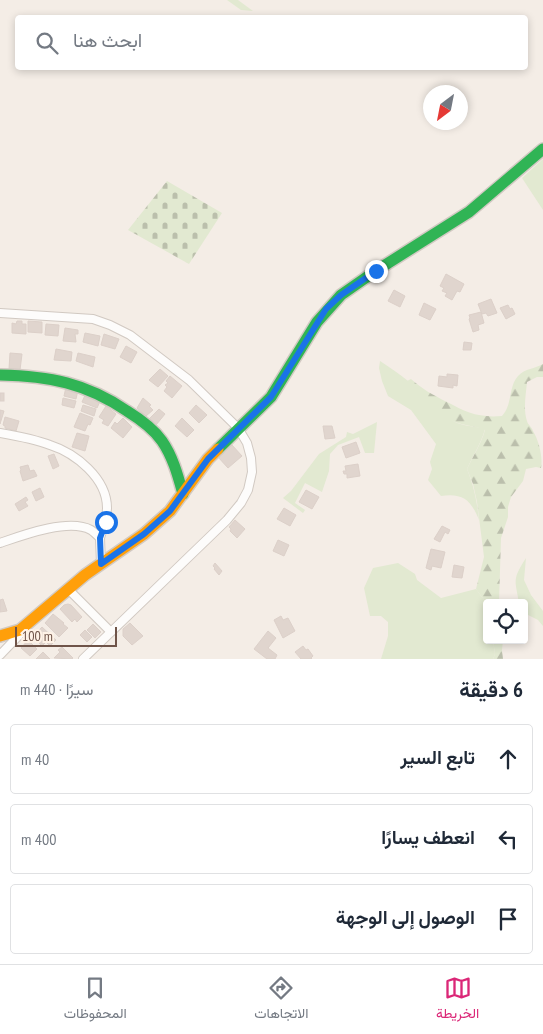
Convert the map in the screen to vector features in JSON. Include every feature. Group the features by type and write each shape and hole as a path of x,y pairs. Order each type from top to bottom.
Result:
{"street":[{"path":"0,655 31,622 68,589 144,534 170,511 208,459 271,397 317,322 326,309 341,295 469,212 543,149"},
{"path":"0,313 93,319 130,335 189,380 238,428 247,442 251,458 248,490 241,503 227,520 83,659"},
{"path":"0,375 58,379 100,394 120,406 144,423 164,442 173,460 183,494"},
{"path":"0,433 51,445 70,454 98,480 108,507 106,522 100,538 101,564"},
{"path":"0,542 61,526 92,530 100,538"},
{"path":"68,589 111,632"},
{"path":"0,636 20,630 31,622"}],"green space":[{"path":"227,0 238,0 253,11 241,10"},
{"path":"543,159 543,210 522,178"},
{"path":"167,181 222,213 189,264 128,230"},
{"path":"380,361 405,378 448,418 458,423 485,429 467,469 475,494 479,520 473,507 465,499 449,495 441,496 428,480 432,469 430,462 436,444 411,410 388,396 379,368"},
{"path":"543,364 543,377 537,377 527,382 525,407 528,424 532,428 540,449 541,468 526,469 523,481 511,497 508,517 501,538 499,599 483,599 476,589 484,557 477,502 467,469 485,430 458,423 444,416 407,381 411,379 432,394 466,411 486,416 502,416 508,406 513,385 518,376 524,371"},
{"path":"377,422 374,453 365,453 359,437 338,445 330,454 329,471 322,492 305,483 295,503 305,510 303,513 283,498 291,491 319,454 346,437 347,432 353,434"},
{"path":"526,558 524,580 531,595 543,611 543,626 538,620 528,615 528,599 518,599 516,589 518,571"},
{"path":"398,563 415,574 417,580 441,598 476,589 483,599 483,644 494,644 495,654 493,659 381,659 388,636 388,622 381,616 370,616 364,588 373,568"},
{"path":"494,644 503,644 503,659 493,659 495,654"}],"building":[{"path":"446,274 464,284 460,292 457,291 452,300 445,296 447,293 442,291 444,288 440,286"},
{"path":"394,290 405,296 400,307 388,301"},
{"path":"491,299 497,313 488,316 486,313 482,314 478,304"},
{"path":"424,303 436,309 430,320 419,315"},
{"path":"508,305 515,314 506,319 500,308"},
{"path":"481,312 484,323 478,325 479,330 473,332 469,315"},
{"path":"17,321 22,321 22,324 26,324 26,334 12,333 12,323 16,324"},
{"path":"28,321 42,322 42,333 28,332"},
{"path":"46,324 59,325 58,336 45,335"},
{"path":"65,328 78,330 78,334 75,334 76,342 63,341"},
{"path":"85,333 100,336 98,346 83,342"},
{"path":"104,334 119,339 115,349 101,345"},
{"path":"464,342 472,343 471,350 463,350"},
{"path":"126,346 137,352 131,363 120,357"},
{"path":"56,349 72,352 71,361 54,360"},
{"path":"10,353 22,354 20,370 9,369"},
{"path":"78,353 95,357 93,367 76,361"},
{"path":"160,369 168,376 158,387 149,380"},
{"path":"447,374 458,375 457,386 453,385 453,388 438,386 439,376 447,377"},
{"path":"170,376 182,386 172,398 164,391 167,387 165,385 168,383 166,381"},
{"path":"66,387 78,390 76,399 64,396"},
{"path":"0,393 4,393 4,401 0,401"},
{"path":"86,393 101,399 97,408 82,402"},
{"path":"63,398 76,401 74,408 62,405"},
{"path":"143,398 151,405 149,406 153,410 146,416 137,408"},
{"path":"83,405 96,409 94,416 81,411"},
{"path":"196,405 207,415 199,423 189,413"},
{"path":"106,406 116,414 108,426 102,423 104,420 99,417"},
{"path":"159,409 165,414 156,425 149,419"},
{"path":"0,410 4,411 0,424"},
{"path":"80,413 93,418 85,431 74,427"},
{"path":"5,417 19,421 16,431 5,428 3,425"},
{"path":"123,418 132,427 123,438 111,428 115,422 117,424"},
{"path":"182,418 194,430 187,437 175,426"},
{"path":"323,426 332,426 335,438 325,439"},
{"path":"77,433 89,436 85,451 72,447"},
{"path":"356,442 360,453 346,458 342,447"},
{"path":"232,445 242,456 228,468 218,457"},
{"path":"54,454 59,466 53,469 48,456"},
{"path":"358,464 360,476 347,478 347,474 344,474 343,471 346,471 345,466"},
{"path":"28,465 30,471 34,470 37,476 23,481 20,467"},
{"path":"40,488 44,497 36,501 32,492"},
{"path":"306,490 319,497 312,509 299,502"},
{"path":"26,497 28,500 25,502 28,506 19,511 15,504"},
{"path":"284,508 296,515 290,526 277,519"},
{"path":"235,520 245,529 237,538 230,531 229,527"},
{"path":"442,526 450,530 448,534 445,532 440,542 434,539"},
{"path":"278,540 289,545 284,556 273,551"},
{"path":"431,549 445,552 441,568 432,566 431,570 426,568"},
{"path":"215,563 222,571 219,575 213,566"},
{"path":"454,565 464,567 462,578 452,577"},
{"path":"3,599 7,611 0,612 0,600"},
{"path":"68,604 82,617 77,622 75,619 72,622 60,609"},
{"path":"53,614 68,628 59,637 45,623"},
{"path":"281,616 283,620 288,618 295,631 283,638 274,620"},
{"path":"130,623 143,636 132,645 123,636 123,629"},
{"path":"93,624 101,632 95,638 87,630"},
{"path":"42,627 56,640 50,646 46,642 42,646 33,637 41,632 39,630"},
{"path":"85,630 92,637 87,642 80,635"},
{"path":"268,631 276,638 268,648 277,655 275,659 267,659 254,649"},
{"path":"28,640 37,649 30,656 21,648"},
{"path":"303,646 313,656 312,659 301,659 295,652"},
{"path":"62,647 73,658 72,659 54,658"},
{"path":"43,652 50,659 36,659"}],"traffic: fast":[{"path":"218,449 271,397 317,322 341,295 469,212 543,149"},
{"path":"0,375 35,377 66,383 112,401 132,414 150,428 166,447 183,494"}],"traffic: slow":[{"path":"0,636 20,630 85,575 144,534 170,511 208,459 218,449"}],"route":[{"path":"106,522 100,538 101,564 144,534 170,511 208,459 271,397 326,309 341,295 376,271"}]}
